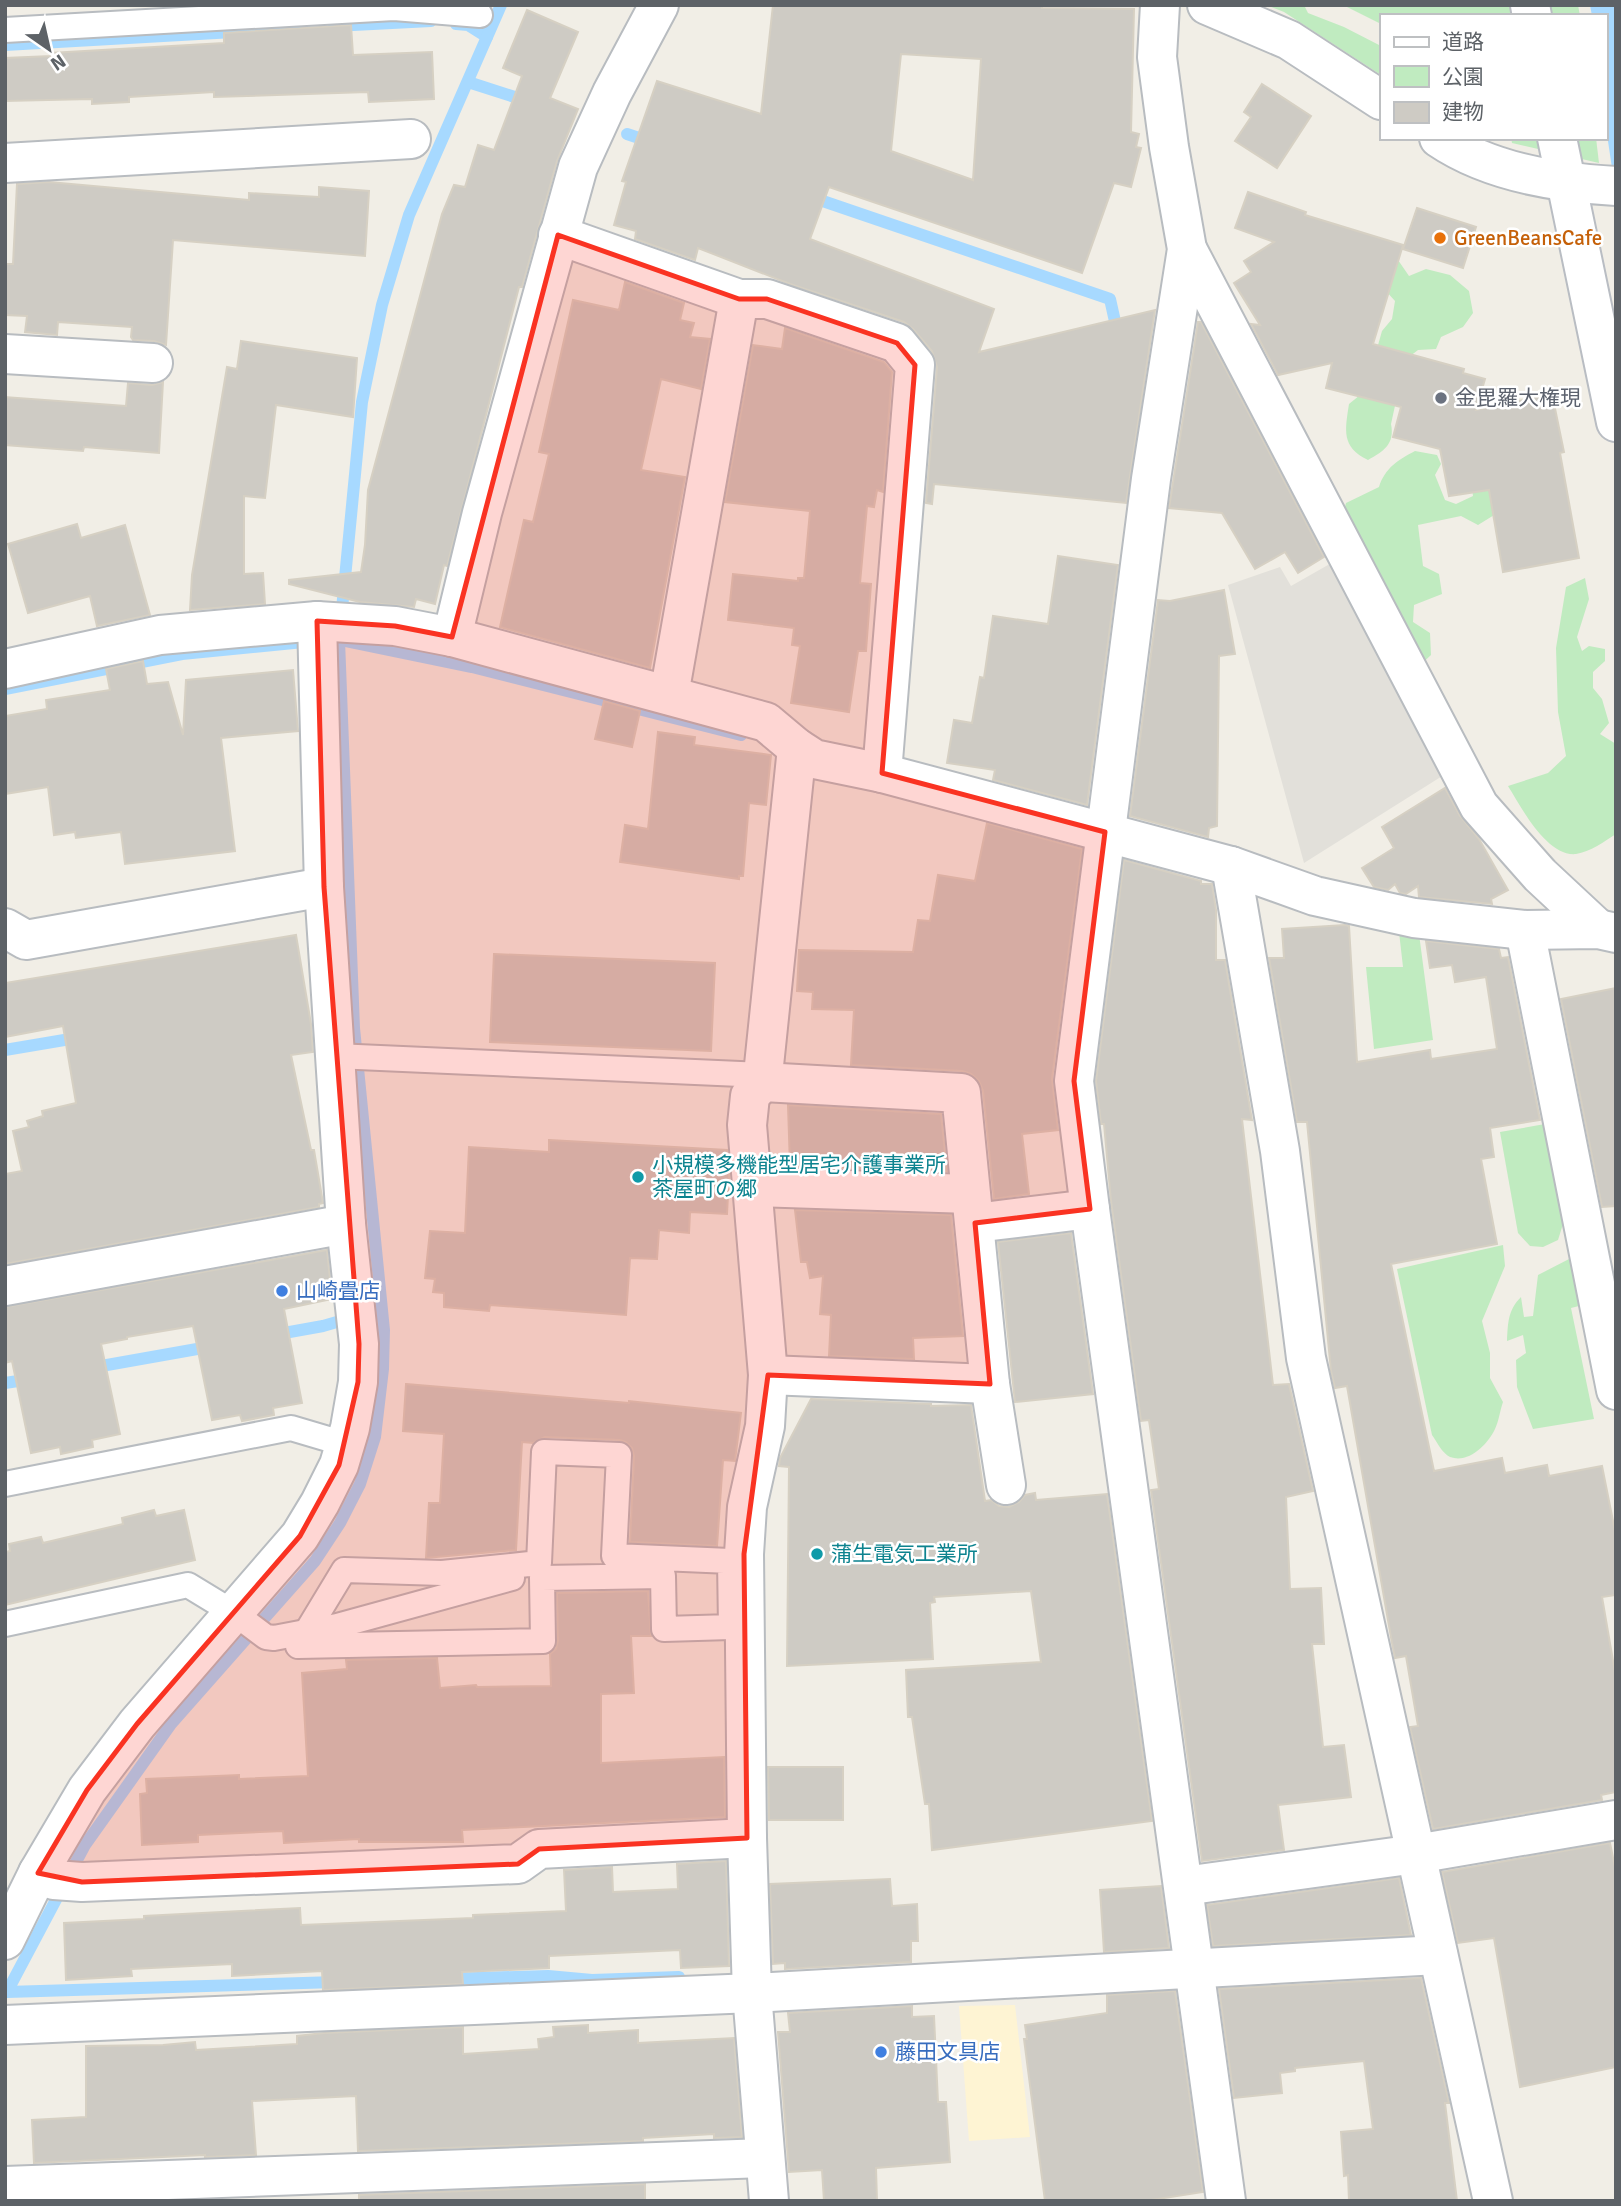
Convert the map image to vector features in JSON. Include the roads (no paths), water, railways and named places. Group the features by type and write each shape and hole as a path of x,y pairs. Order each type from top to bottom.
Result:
{"street":[{"path":"452,637 482,513 578,167 612,93 659,5"},
{"path":"1160,5 1157,57 1187,249 1479,806 1540,874 1607,931"},
{"path":"1207,5 1289,40 1380,99"},
{"path":"5,163 411,139"},
{"path":"1442,140 1453,148 1498,167 1579,171 1616,422"},
{"path":"558,235 739,299 767,299 897,343 915,365 882,773"},
{"path":"1187,249 1151,479 1074,1081 1226,2201"},
{"path":"669,695 739,299"},
{"path":"5,354 153,363"},
{"path":"5,669 160,635 395,626 452,637 766,722 814,759 882,773 1231,866 1315,896 1415,918 1525,930 1607,931"},
{"path":"5,1940 58,1878 87,1790 137,1724 250,1625 320,1503 339,1465 345,1444 358,1382 356,1311 346,1224 351,1057 324,887 326,629"},
{"path":"769,2201 752,1993 737,1572 747,1507 765,1426 768,1375 747,1125 750,1096 763,1078 797,748"},
{"path":"1231,866 1280,1151 1306,1358 1493,2201"},
{"path":"5,928 26,940 324,887"},
{"path":"1525,930 1616,1390"},
{"path":"763,1078 961,1093 990,1384 1006,1485"},
{"path":"754,1188 972,1209 1090,1209"},
{"path":"5,1286 346,1224"},
{"path":"768,1375 990,1384"},
{"path":"1184,1886 1416,1854 1616,1820"},
{"path":"58,1878 518,1864 539,1849 747,1838"},
{"path":"5,2025 752,1993 1438,1955"},
{"path":"5,2186 765,2158"}],"lane":[{"path":"5,30 394,8 480,15"},
{"path":"351,1057 763,1078"},
{"path":"5,1484 291,1428 345,1444"},
{"path":"544,1452 619,1455 614,1556 730,1561 737,1572 732,1628 664,1629 663,1576 542,1578 543,1641 298,1646 344,1570 442,1573 539,1563 544,1452"},
{"path":"5,1624 188,1585 274,1638 337,1626 534,1571 737,1572"}],"water":[{"path":"1590,5 1616,5 1616,195 1607,134 1607,14 1592,14"}],"waterway":[{"path":"336,1982 7,1992 85,1845 171,1724 315,1561 340,1523 360,1484 375,1437 383,1369 384,1330 354,1028 339,640 362,402 382,305 409,215 501,5"},
{"path":"334,26 431,21"},
{"path":"456,24 468,25 487,37"},
{"path":"5,45 302,28"},
{"path":"468,82 530,102"},
{"path":"627,134 651,142"},
{"path":"811,197 1110,299 1118,335"},
{"path":"5,689 182,654 314,641"},
{"path":"346,641 472,667 741,735"},
{"path":"5,1050 82,1037"},
{"path":"273,1335 354,1317"},
{"path":"90,1368 214,1346"},
{"path":"5,1383 31,1379"},
{"path":"445,1979 548,1976 592,1980 679,1977"}],"place":[{"name":"GreenBeansCafe","path":"1440,238"},
{"name":"金毘羅大権現","path":"1441,398"},
{"name":"小規模多機能型居宅介護事業所 茶屋町の郷","path":"638,1177"},
{"name":"山崎畳店","path":"282,1291"},
{"name":"蒲生電気工業所","path":"817,1554"},
{"name":"藤田文具店","path":"881,2052"}]}
